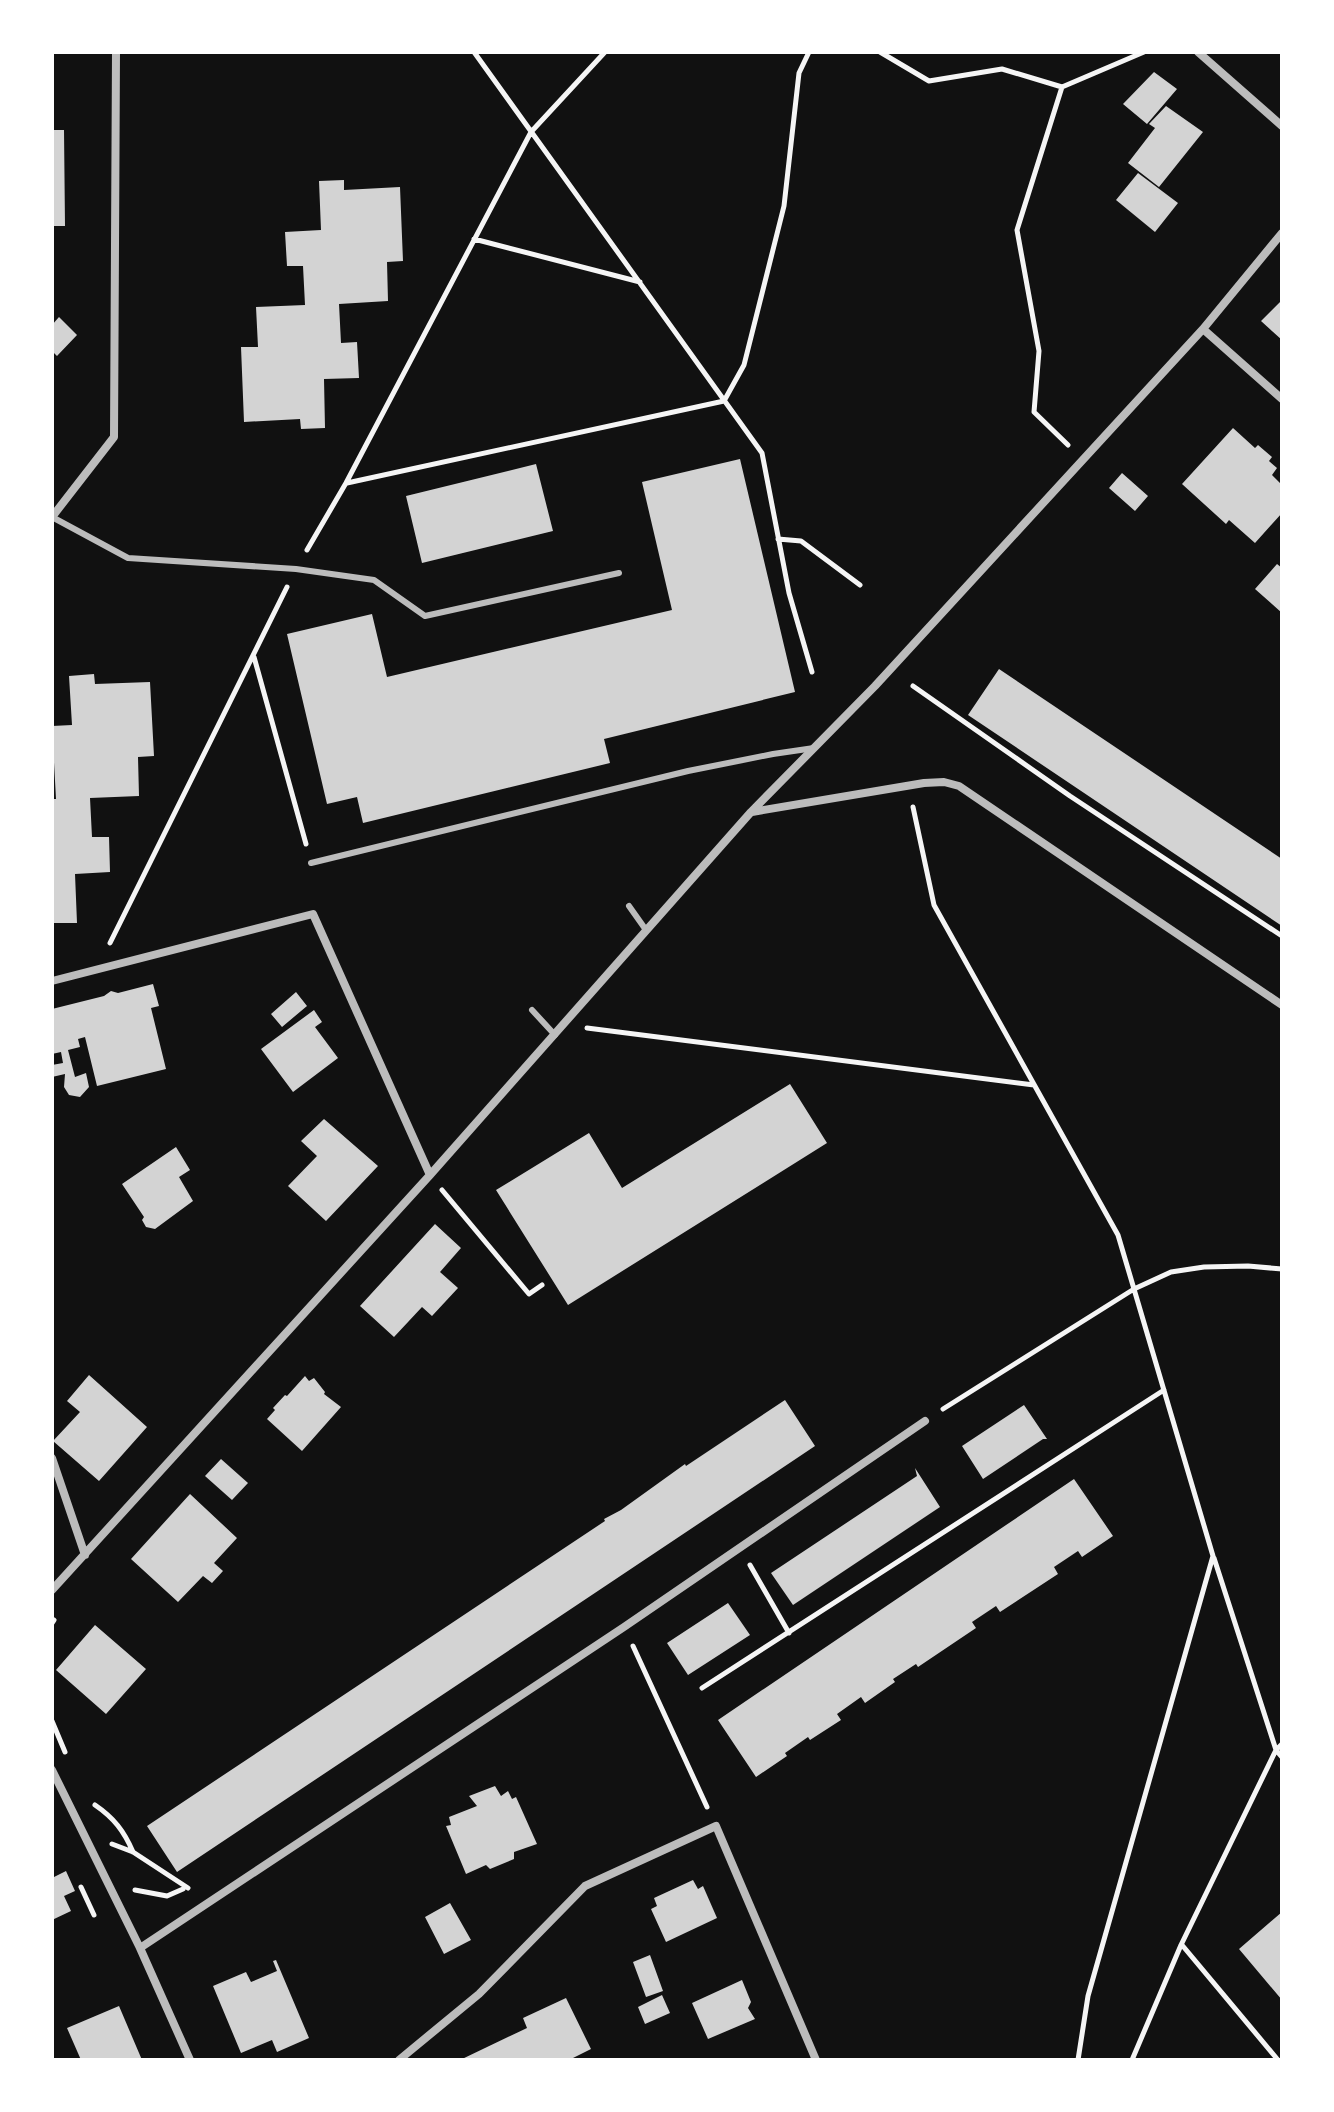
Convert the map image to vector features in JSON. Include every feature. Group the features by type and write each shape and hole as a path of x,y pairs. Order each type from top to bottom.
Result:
{"street":[{"path":"52,517 114,437 116,52"},
{"path":"1198,52 1282,126"},
{"path":"52,1590 430,1175 751,812 895,665 1203,329 1282,233"},
{"path":"1203,329 1282,399"},
{"path":"751,812 908,786 944,782 959,786 1282,1005"},
{"path":"52,981 313,914 430,1175"},
{"path":"140,1948 624,1627 925,1421"},
{"path":"52,1458 85,1555"},
{"path":"52,1770 140,1948 190,2060"},
{"path":"399,2060 479,1994 585,1886 716,1826 816,2060"}],"lane":[{"path":"52,517 128,558 296,569 374,580 425,616 619,573"},
{"path":"311,863 688,771 815,748"},
{"path":"629,906 646,930"},
{"path":"532,1010 555,1035"}],"path":[{"path":"474,52 762,453 789,593 812,672"},
{"path":"96,970 296,569 346,483 531,132 605,52"},
{"path":"346,483 724,401 744,365 784,206 799,73 809,52"},
{"path":"880,52 929,81 1002,69 1062,87 1144,52"},
{"path":"1062,87 1017,230 1039,351 1034,412 1068,445"},
{"path":"474,239 641,282"},
{"path":"778,539 801,541 860,585"},
{"path":"253,656 311,863"},
{"path":"913,686 1070,796 1282,936"},
{"path":"908,786 934,905 1118,1235 1213,1556 1276,1750 1282,1757"},
{"path":"564,1025 1035,1085"},
{"path":"430,1175 529,1294 542,1285"},
{"path":"925,1421 1134,1289 1171,1272 1204,1267 1282,1269"},
{"path":"702,1688 1164,1390"},
{"path":"739,1547 789,1633"},
{"path":"1078,2060 1088,1996 1213,1556"},
{"path":"624,1627 716,1826"},
{"path":"1132,2060 1181,1945 1276,1750 1282,1744"},
{"path":"85,1797 110,1816 125,1833 133,1852"},
{"path":"104,1842 133,1852 188,1888"},
{"path":"1181,1945 1278,2060"}],"building":[{"path":"1154,72 1177,89 1147,124 1123,104"},
{"path":"1166,106 1203,132 1159,187 1128,163 1155,128 1149,124"},
{"path":"52,130 64,130 65,226 52,226"},
{"path":"1138,173 1178,203 1155,232 1116,200"},
{"path":"344,180 344,190 400,187 403,261 387,262 388,301 339,304 341,343 357,342 359,378 324,379 325,428 301,429 300,419 244,422 241,347 258,347 256,307 305,305 303,266 287,266 285,232 321,230 319,181"},
{"path":"1282,300 1282,340 1261,321"},
{"path":"59,317 77,335 57,356 52,351 52,325"},
{"path":"1233,428 1255,448 1258,445 1272,457 1269,461 1277,468 1272,475 1282,485 1282,513 1255,543 1229,520 1226,524 1182,484"},
{"path":"740,459 795,692 604,739 610,763 363,823 357,797 327,804 287,634 372,614 387,677 672,610 642,482"},
{"path":"536,464 553,531 422,563 406,496"},
{"path":"1122,473 1148,496 1135,511 1109,488"},
{"path":"1277,564 1282,568 1282,613 1255,589"},
{"path":"999,669 1282,859 1282,926 968,715"},
{"path":"94,674 95,684 150,682 154,756 138,757 139,796 90,798 92,837 109,837 110,872 75,874 77,923 52,923 52,799 56,799 52,726 72,725 69,676"},
{"path":"153,984 159,1006 151,1008 166,1069 97,1086 85,1037 78,1039 80,1047 68,1050 75,1077 86,1073 89,1087 80,1097 69,1095 64,1087 65,1074 52,1077 52,1065 63,1063 61,1052 52,1054 52,1009 104,996 111,991 118,993"},
{"path":"296,992 307,1006 282,1027 271,1014"},
{"path":"314,1010 322,1022 315,1027 338,1058 293,1092 261,1049"},
{"path":"790,1084 827,1143 568,1305 496,1190 589,1133 622,1188"},
{"path":"324,1119 378,1166 326,1221 288,1186 317,1156 301,1141"},
{"path":"176,1147 190,1170 179,1177 193,1201 155,1229 146,1227 142,1220 144,1217 122,1184"},
{"path":"435,1224 461,1248 440,1272 458,1288 432,1316 422,1307 394,1337 360,1306"},
{"path":"89,1375 147,1427 99,1481 53,1441 80,1412 67,1401"},
{"path":"305,1376 309,1381 314,1378 324,1394 341,1407 302,1451 267,1419 275,1410 273,1408"},
{"path":"785,1400 815,1446 177,1872 147,1826"},
{"path":"1024,1405 1047,1439 983,1479 962,1446"},
{"path":"221,1459 248,1483 232,1500 205,1476"},
{"path":"915,1468 940,1507 793,1605 771,1573 917,1476"},
{"path":"1074,1479 1113,1536 1082,1557 1078,1551 1054,1567 1058,1574 1000,1612 996,1606 972,1622 976,1628 918,1667 916,1664 893,1679 895,1682 865,1703 861,1697 837,1714 841,1720 810,1740 808,1737 756,1777 718,1720"},
{"path":"190,1494 237,1538 214,1563 223,1571 212,1583 203,1576 178,1602 131,1559"},
{"path":"728,1603 750,1635 688,1675 667,1643"},
{"path":"95,1625 146,1669 106,1714 56,1670"},
{"path":"495,1786 501,1796 508,1791 512,1799 516,1797 537,1844 514,1852 514,1859 490,1869 486,1865 466,1874 446,1826 451,1825 449,1817 477,1806 469,1796"},
{"path":"66,1871 75,1891 64,1896 71,1911 52,1920 52,1878"},
{"path":"693,1880 698,1889 703,1886 717,1918 666,1942 651,1909 657,1906 654,1898"},
{"path":"450,1903 471,1940 444,1954 425,1917"},
{"path":"1282,1912 1282,2000 1239,1949"},
{"path":"650,1955 663,1991 646,1997 633,1962"},
{"path":"276,1960 309,2038 277,2052 272,2040 241,2053 213,1986 246,1972 251,1982 277,1971 273,1961"},
{"path":"742,1980 751,2002 748,2008 755,2019 708,2039 692,2003"},
{"path":"662,1995 670,2013 645,2024 638,2007"},
{"path":"566,1998 591,2049 569,2060 460,2060 527,2028 523,2018"},
{"path":"119,2006 142,2060 81,2060 67,2028"}]}
